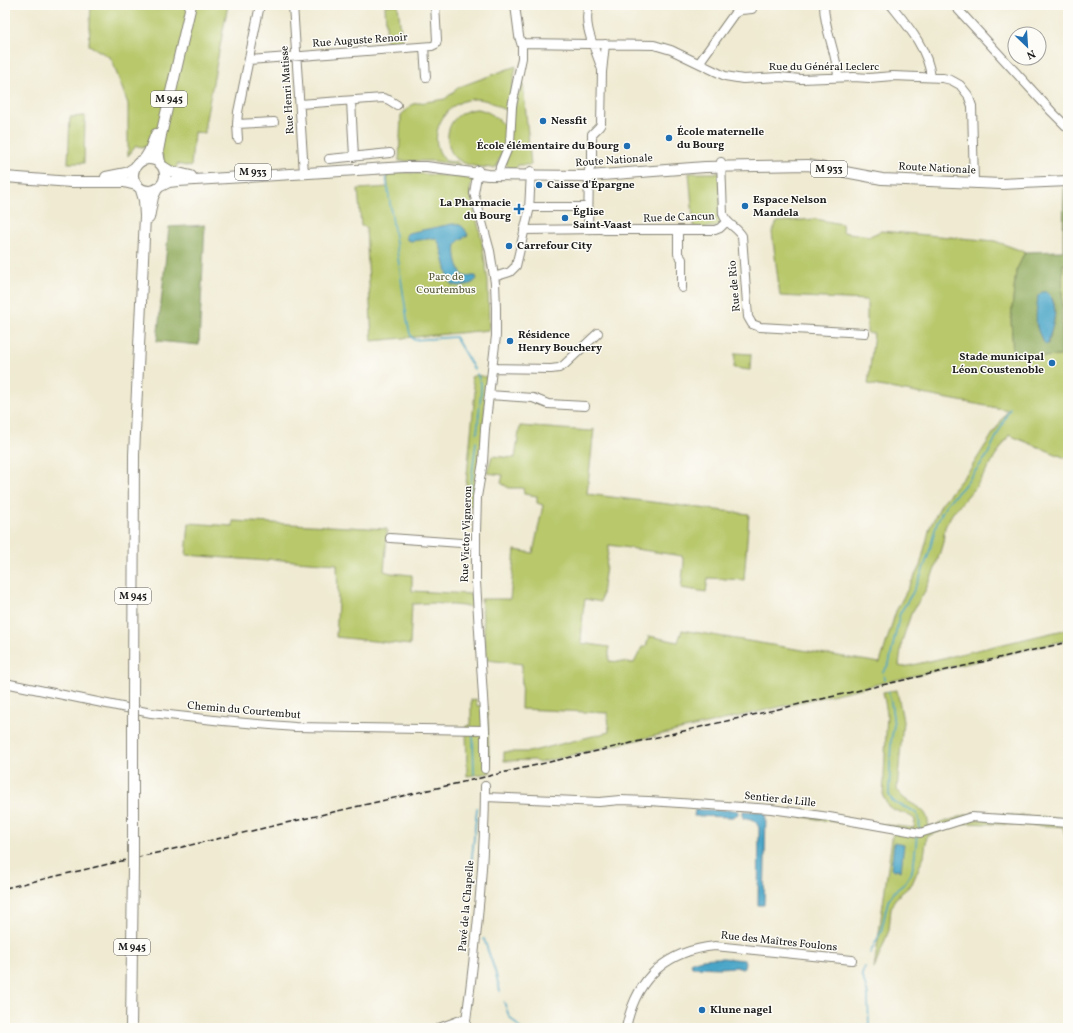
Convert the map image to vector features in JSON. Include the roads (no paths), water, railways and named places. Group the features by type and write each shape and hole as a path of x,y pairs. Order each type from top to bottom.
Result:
{"main road":[{"name":"M 945","path":"144,160 156,136 191,5"},
{"name":"M 945","path":"161,164 158,156 158,147 183,34"},
{"path":"5,177 58,181 124,182 148,192 159,188 164,181 165,175 161,164 153,160 144,160 126,173 104,178 58,181"},
{"name":"Route Nationale","path":"161,164 170,171 192,176 413,167 499,173 589,173 671,169 764,160 809,161 877,173 1012,184 1068,181"},
{"path":"134,168 133,177 139,188"},
{"name":"Route Nationale","path":"159,188 169,182 304,171"},
{"name":"Route Nationale","path":"974,181 1068,176"},
{"name":"M 945","path":"131,1028 134,455 145,216 144,200 139,188"},
{"name":"M 945","path":"141,314 146,276 150,214 154,197 159,188"}],"street":[{"path":"238,139 238,112 260,5"},
{"name":"Rue Henri Matisse","path":"293,5 304,171"},
{"path":"426,77 424,47 432,46 436,42 434,5"},
{"path":"499,173 510,143 512,106 522,58 522,43 519,36 515,5"},
{"path":"590,5 587,19 592,43 602,72"},
{"path":"824,5 825,23 837,65 838,77"},
{"path":"891,5 916,38 929,64 931,77"},
{"path":"954,5 1068,128"},
{"path":"699,64 734,14 741,10 752,9"},
{"name":"Rue du Général Leclerc","path":"522,43 592,43 658,46 671,50 725,76 743,79 779,77 801,79 838,77 931,77 954,81 963,88 970,98 972,110 974,181"},
{"path":"588,229 589,173 587,134 590,130 598,128 601,124 602,72 605,44"},
{"name":"Rue Auguste Renoir","path":"249,60 424,47"},
{"path":"300,104 383,98 397,105"},
{"path":"351,101 354,157"},
{"path":"237,124 274,122"},
{"path":"329,159 390,153"},
{"path":"721,164 723,214 727,221"},
{"name":"Rue Victor Vigneron","path":"478,172 475,195 488,241 494,277 496,322 483,462 477,497 475,544 485,730 485,769"},
{"path":"494,277 508,274 515,268 529,207 531,173"},
{"path":"529,207 588,207"},
{"name":"Rue de Cancun","path":"524,230 715,230 720,228 727,221"},
{"name":"Rue de Rio","path":"727,221 742,236 748,317 752,324 760,327 865,334"},
{"path":"678,230 678,254 682,259 682,288"},
{"path":"492,368 559,368 598,333"},
{"path":"489,395 533,398 548,404 585,406"},
{"path":"390,538 475,544"},
{"name":"Chemin du Courtembut","path":"5,683 151,713 223,721 295,727 485,730"},
{"name":"Pavé de la Chapelle","path":"465,1028 474,957 482,873 485,786"},
{"name":"Sentier de Lille","path":"485,797 599,802 627,800 771,809 829,817 920,833 971,818 1068,824"},
{"name":"Rue des Maîtres Foulons","path":"626,1028 635,997 639,989 651,974 672,959 694,950 716,946 852,960"},
{"path":"439,1028 466,1018"}],"water":[{"path":"452,224 462,226 468,235 456,245 457,262 464,276 476,276 477,279 472,283 465,285 452,285 449,280 440,245 436,238 411,241 407,240 406,235 408,233"},
{"path":"1042,292 1047,292 1054,305 1055,311 1048,344 1046,345 1039,333 1036,322 1038,296"},
{"path":"695,810 734,810 738,811 738,814 733,817 694,816"},
{"path":"743,811 766,812 764,905 758,905 759,828 753,820 743,818"},
{"path":"894,842 904,844 901,871 891,869"},
{"path":"723,958 744,960 744,968 692,967 690,963 702,959"}],"waterway":[{"path":"386,176 410,334 414,340 455,337 474,369"},
{"path":"477,374 481,383 481,393 477,433"},
{"path":"883,672 889,664 900,613 912,594 921,575 929,553 937,522 947,503 962,488 987,456 1010,408"},
{"path":"470,491 476,442"},
{"path":"888,692 894,725 891,741 889,794 896,804 913,811 917,815 919,830"},
{"path":"473,734 474,774"},
{"path":"471,866 477,808"},
{"path":"870,953 881,932 888,901 895,891 904,884 912,871 917,835"},
{"path":"471,869 473,883"},
{"path":"484,939 500,991"},
{"path":"865,967 862,974 868,995 869,1028"},
{"path":"504,1002 509,1016 520,1028"}],"railway":[{"path":"5,888 1068,642"}],"place":[{"name":"Nessfit","path":"543,121"},
{"name":"École maternelle du Bourg","path":"669,138"},
{"name":"École élémentaire du Bourg","path":"627,146"},
{"name":"Caisse d'Épargne","path":"539,185"},
{"name":"Espace Nelson Mandela","path":"745,206"},
{"name":"La Pharmacie du Bourg","path":"519,209"},
{"name":"Église Saint-Vaast","path":"565,218"},
{"name":"Carrefour City","path":"509,246"},
{"name":"Résidence Henry Bouchery","path":"510,341"},
{"name":"Stade municipal Léon Coustenoble","path":"1052,363"},
{"name":"Klune nagel","path":"702,1010"}],"park label":[{"name":"Parc de Courtembus","path":"446,283"}]}
